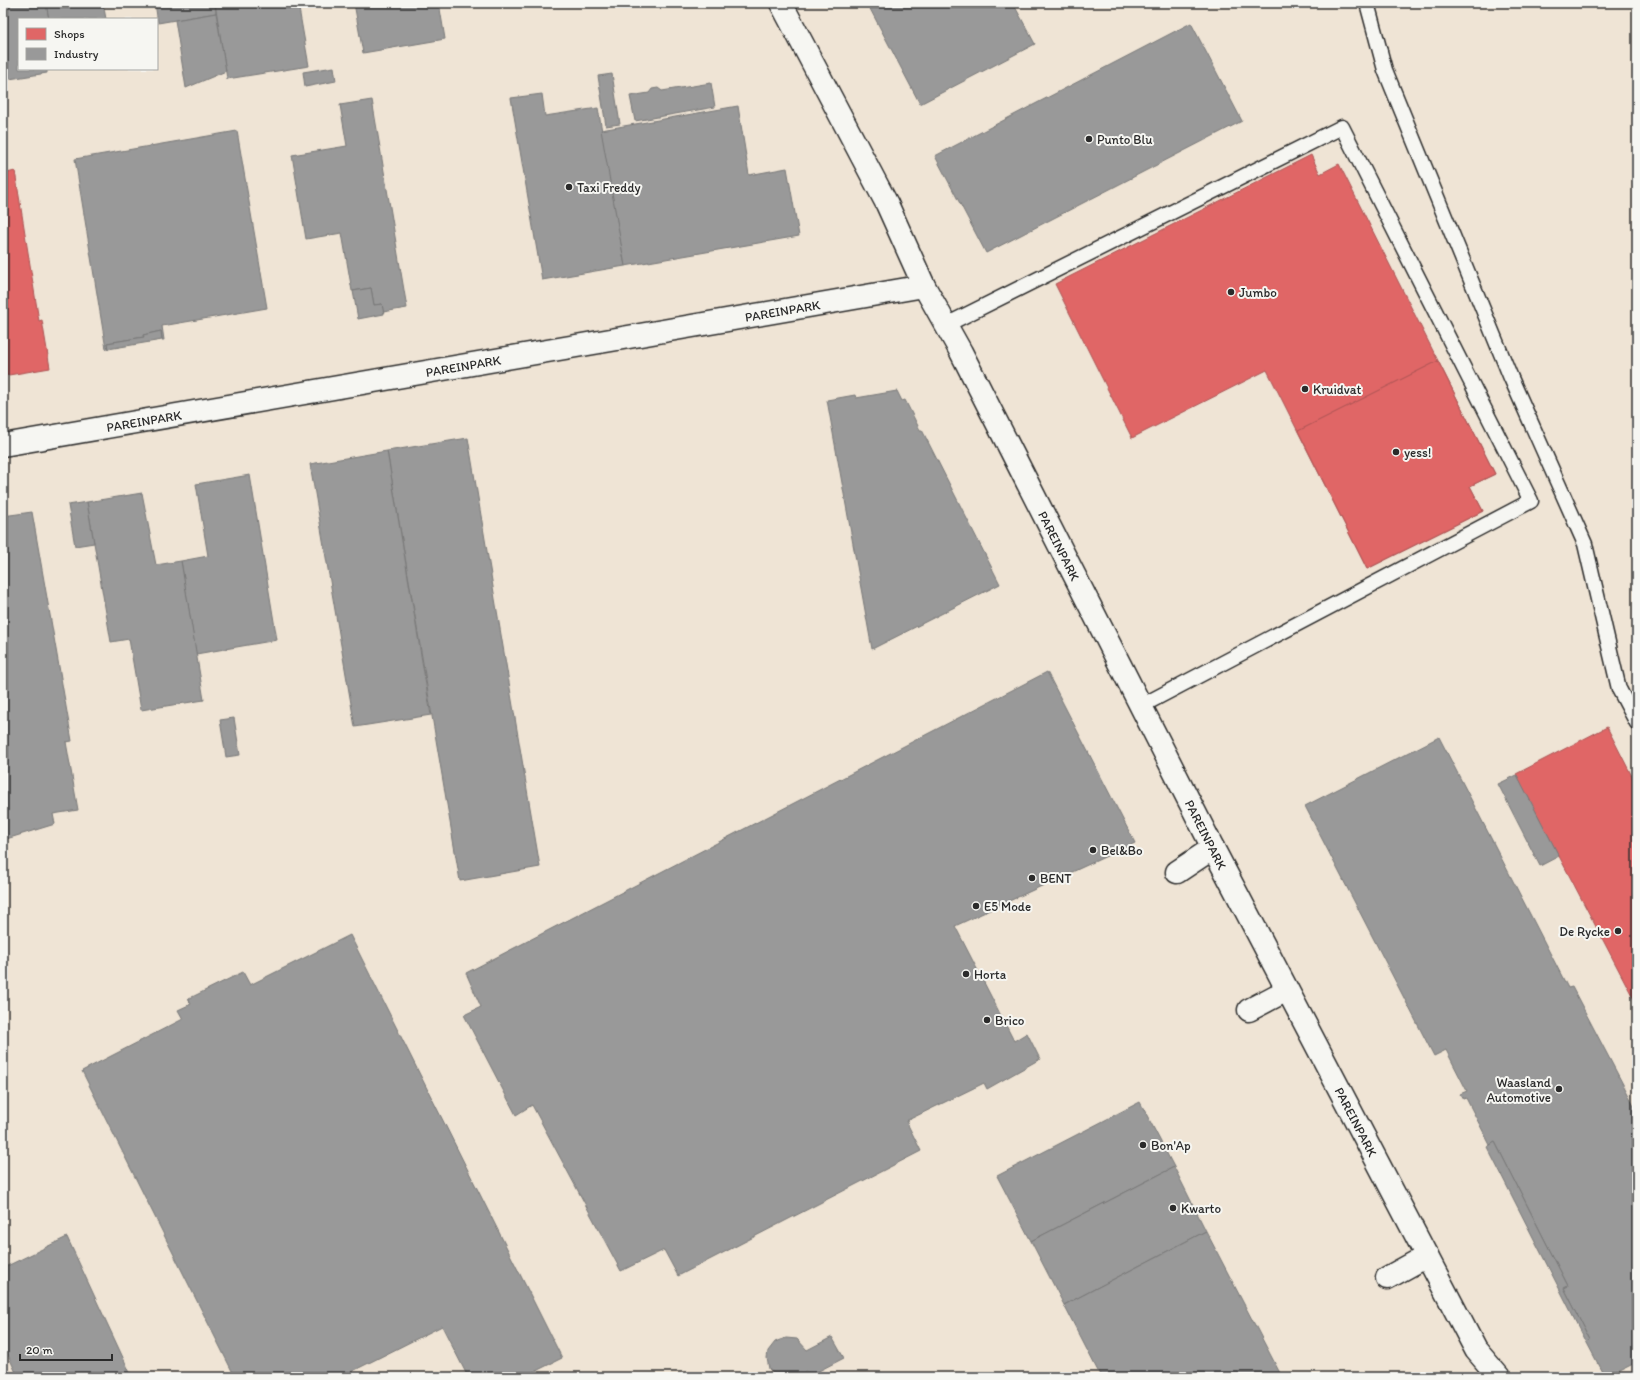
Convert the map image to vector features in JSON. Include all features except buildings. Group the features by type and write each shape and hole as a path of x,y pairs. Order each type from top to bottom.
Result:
{"street":[{"name":"PAREINPARK","path":"781,3 887,204 924,286 946,325 1213,848 1476,1350 1499,1377"},
{"name":"PAREINPARK","path":"3,445 924,286"},
{"path":"1177,872 1213,848"},
{"path":"1248,1010 1288,990"},
{"path":"1387,1278 1427,1256"}],"lane":[{"path":"1367,3 1385,70 1511,378 1585,544 1619,689 1637,723"},
{"path":"946,325 1342,127 1531,501 1141,706"}],"shaded area":[{"path":"3,3 1637,3 1637,1377 3,1377"}],"place":[{"name":"Punto Blu","path":"1089,139"},
{"name":"Taxi Freddy","path":"569,187"},
{"name":"Jumbo","path":"1231,292"},
{"name":"Kruidvat","path":"1305,389"},
{"name":"yess!","path":"1396,452"},
{"name":"Bel&Bo","path":"1093,850"},
{"name":"BENT","path":"1032,878"},
{"name":"E5 Mode","path":"976,906"},
{"name":"De Rycke","path":"1618,931"},
{"name":"Horta","path":"966,974"},
{"name":"Brico","path":"987,1020"},
{"name":"Waasland Automotive","path":"1559,1089"},
{"name":"Bon'Ap","path":"1143,1145"},
{"name":"Kwarto","path":"1173,1208"}]}
